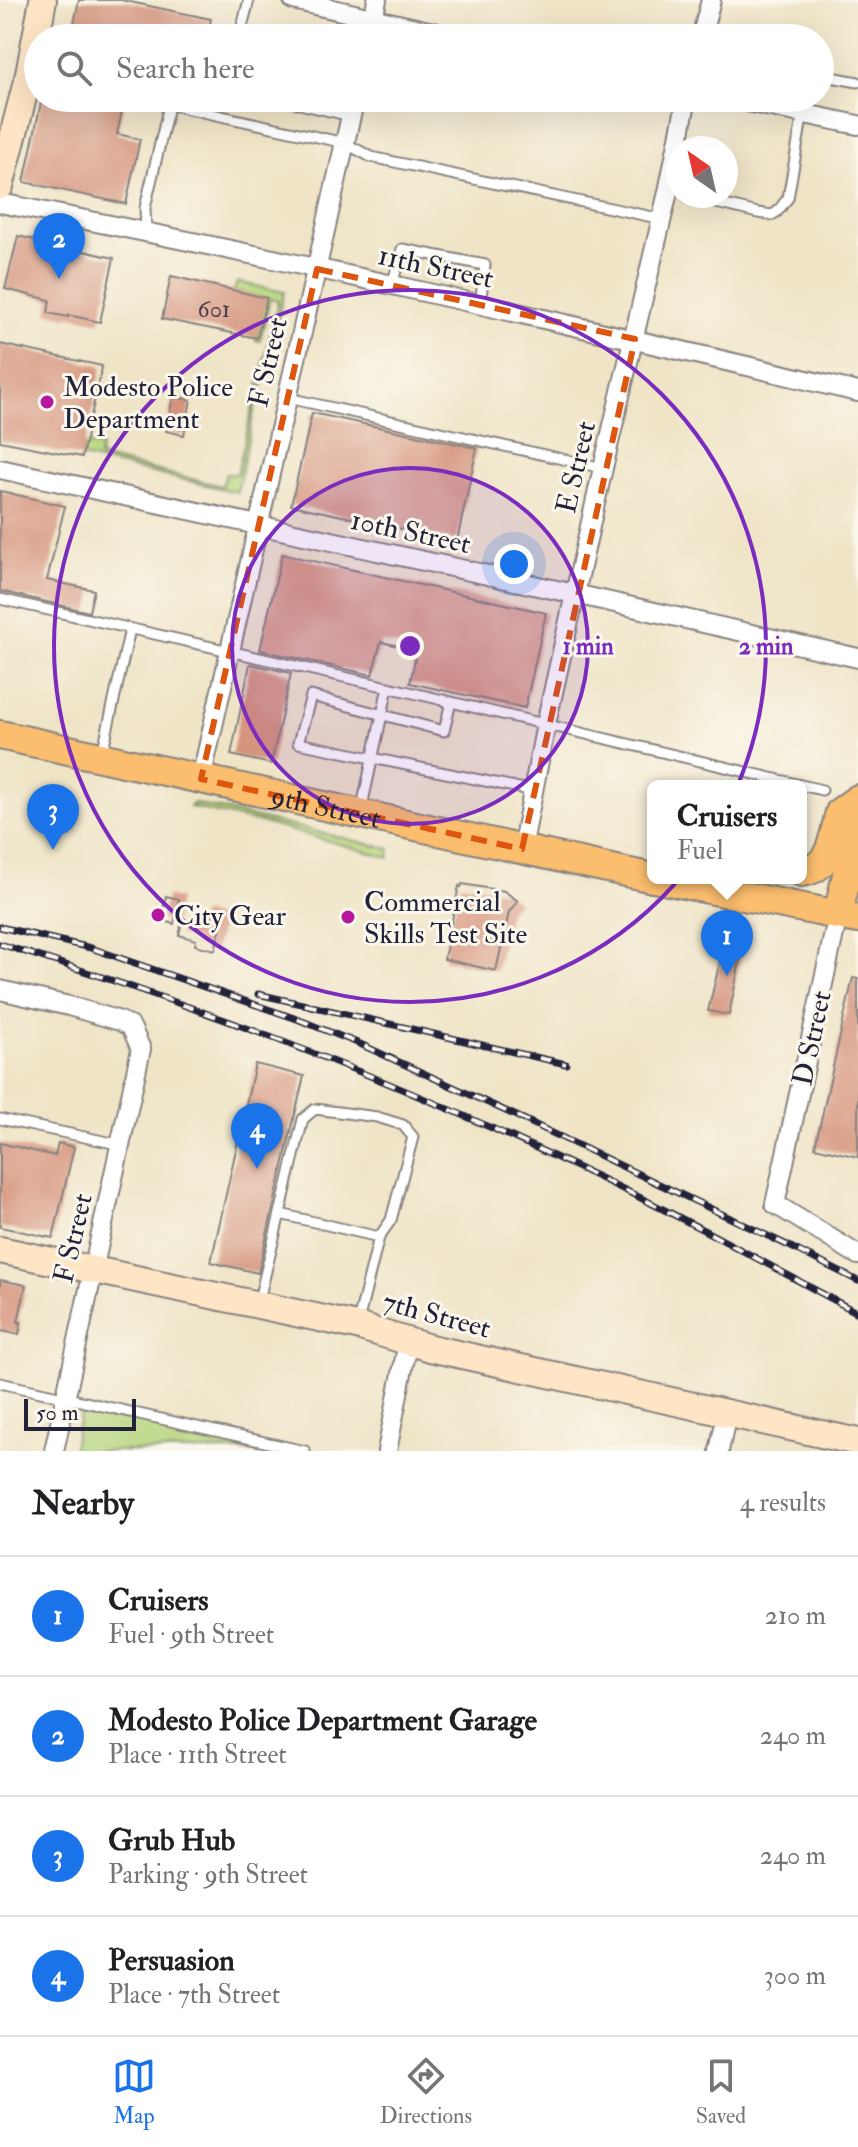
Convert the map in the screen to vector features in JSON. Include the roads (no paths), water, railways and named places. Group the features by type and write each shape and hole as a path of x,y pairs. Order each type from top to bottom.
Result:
{"main road":[{"name":"9th Street","path":"0,735 647,877"},
{"path":"807,871 821,865 830,853 840,812 858,799"},
{"name":"D Street","path":"848,917 858,825"},
{"name":"9th Street","path":"720,884 848,917"}],"street":[{"path":"40,24 43,0"},
{"path":"293,0 375,9 418,24"},
{"path":"705,24 711,0"},
{"path":"0,186 24,105"},
{"name":"F Street","path":"201,779 352,112"},
{"name":"E Street","path":"683,136 686,112"},
{"path":"815,112 858,125"},
{"name":"11th Street","path":"0,203 392,285 858,392"},
{"name":"E Street","path":"522,849 546,724 603,468 662,219 669,208"},
{"name":"10th Street","path":"0,469 858,658"},
{"name":"D Street","path":"848,917 775,1204 858,1255"},
{"name":"F Street","path":"0,990 120,1021 131,1027 141,1049 54,1451"},
{"name":"7th Street","path":"0,1250 357,1326 408,1342 858,1442"},
{"path":"387,1451 408,1342"},
{"path":"719,1451 727,1413"}],"lane":[{"path":"243,24 249,0"},
{"path":"834,78 858,82"},
{"path":"146,232 145,208 167,112"},
{"path":"201,112 345,143 371,157 662,219"},
{"path":"738,207 772,215 788,198 798,112"},
{"path":"392,285 402,249 485,265 480,305"},
{"path":"288,398 603,468"},
{"path":"0,599 780,780"},
{"path":"101,757 130,629"},
{"path":"360,814 388,687"},
{"path":"451,702 444,731 311,696 298,743 534,791"},
{"path":"807,786 822,790"},
{"path":"258,1304 303,1119 315,1109 377,1117 403,1125 413,1137 391,1220 379,1237 357,1326"},
{"path":"0,1119 122,1145"},
{"path":"280,1214 379,1237"},
{"path":"0,1383 305,1451"}],"railway":[{"path":"0,927 91,948 360,1044 858,1281"},
{"path":"0,944 296,1046 441,1105 653,1204 858,1313"},
{"path":"258,994 566,1064"}],"place":[{"name":"Modesto Police Department Garage","path":"59,279"},
{"name":"Modesto Police Department","path":"47,402"},
{"name":"Grub Hub","path":"53,850"},
{"name":"City Gear","path":"158,915"},
{"name":"Commercial Skills Test Site","path":"348,917"},
{"name":"Cruisers","path":"727,976"},
{"name":"Persuasion","path":"257,1169"}]}
